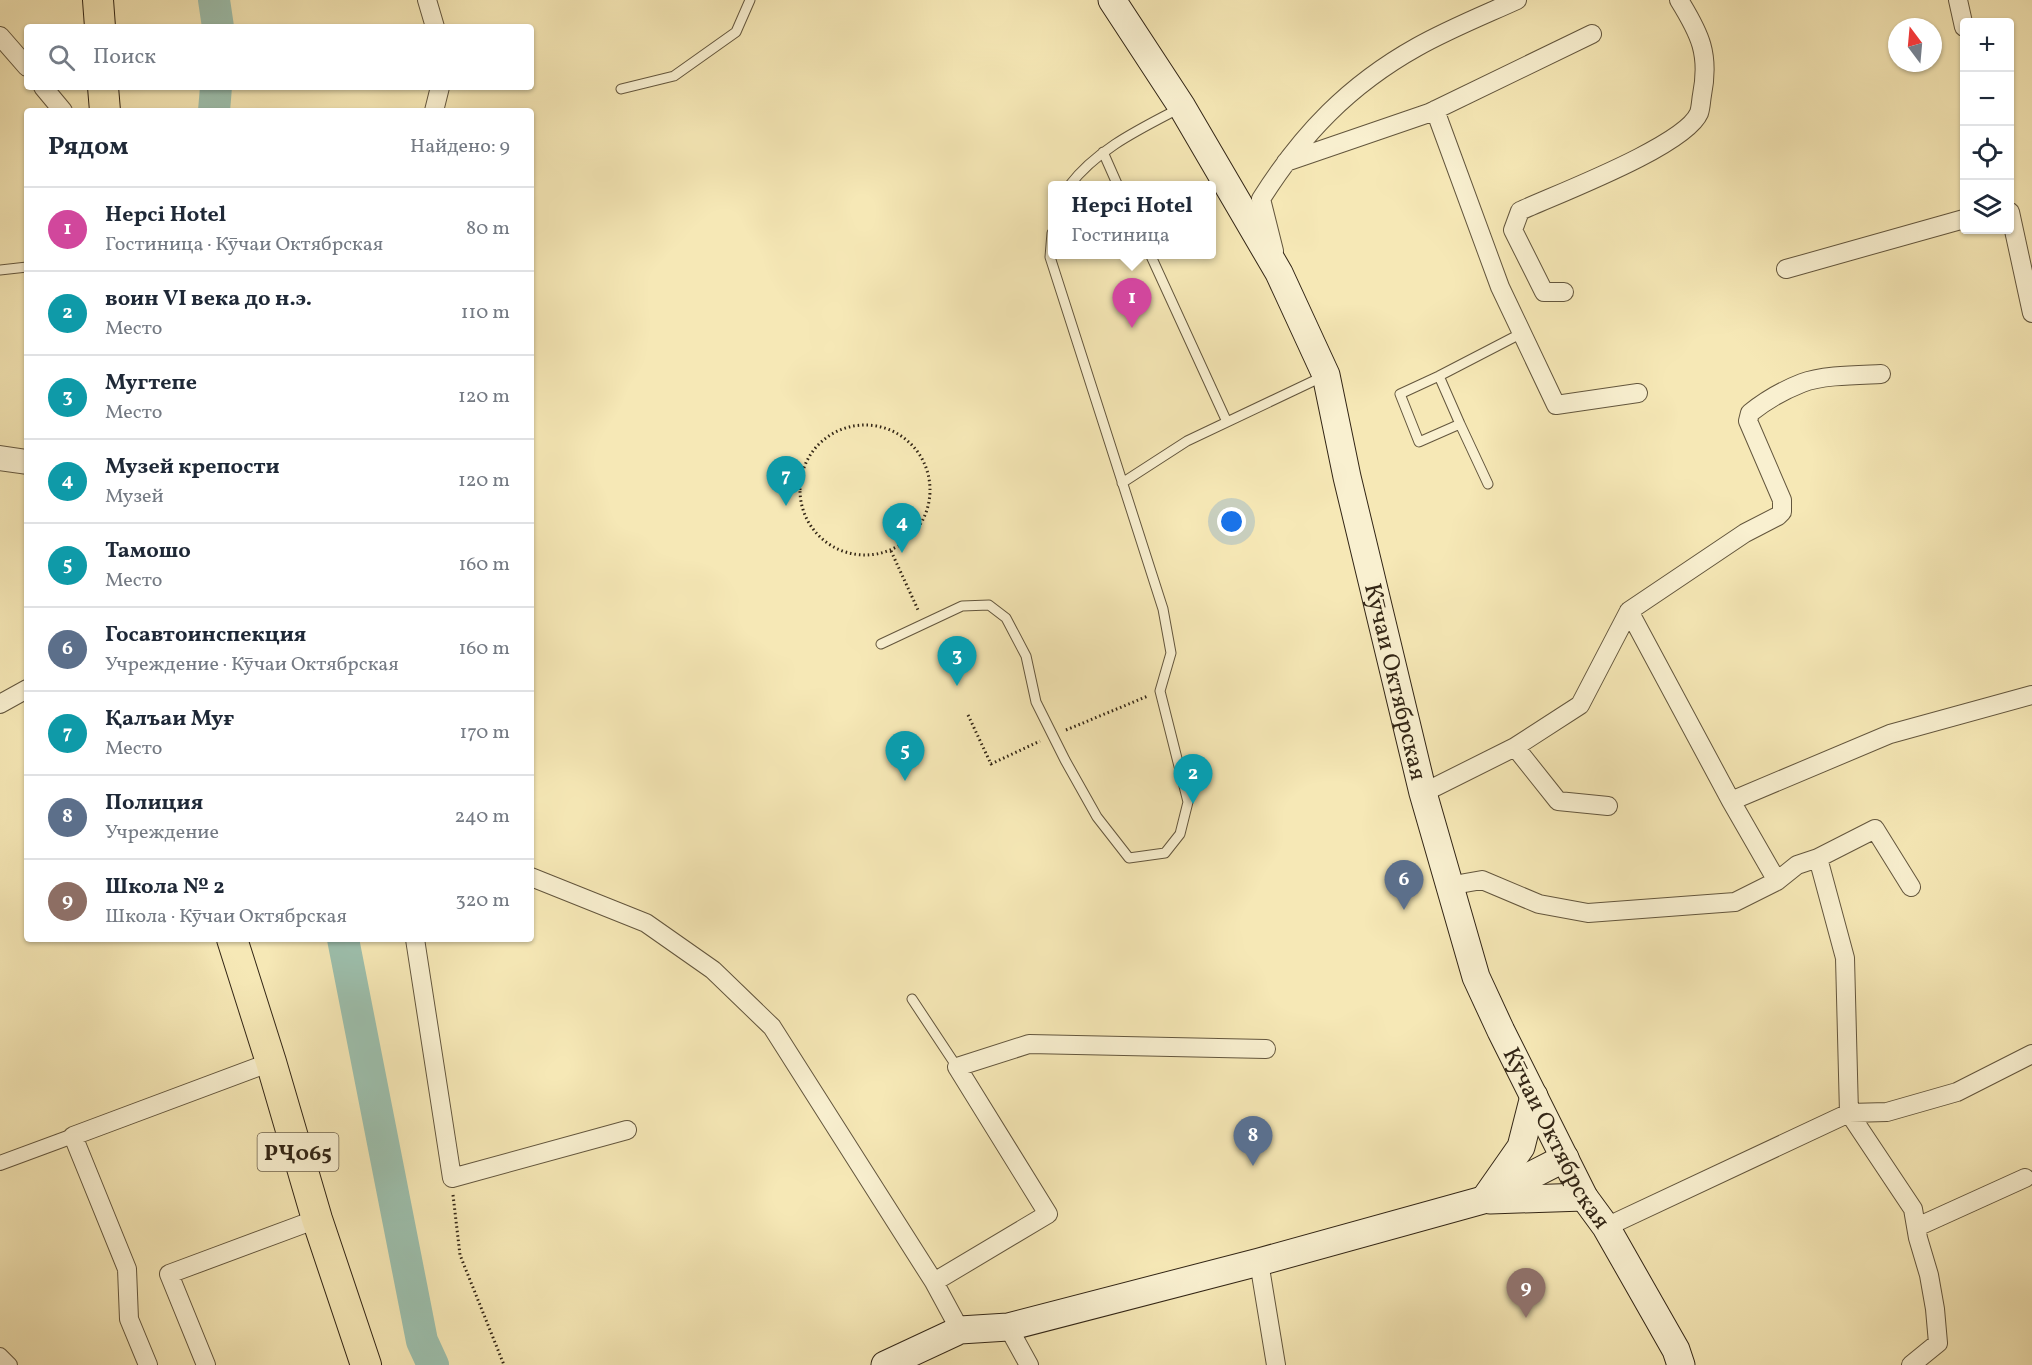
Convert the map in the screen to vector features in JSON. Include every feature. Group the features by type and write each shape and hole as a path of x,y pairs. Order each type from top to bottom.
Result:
{"main road":[{"path":"98,0 100,24"},
{"name":"Кӯчаи Октябрская","path":"1112,0 1182,107 1279,273 1326,375 1355,512 1423,793 1476,977 1584,1197 1606,1227 1676,1350 1681,1365"},
{"path":"103,90 105,108"},
{"name":"РҶ065","path":"233,942 317,1219 366,1365"},
{"path":"1483,1200 1521,1147 1534,1096"},
{"path":"885,1365 960,1330 1008,1327 1259,1262 1483,1200 1564,1158"},
{"path":"1483,1200 1584,1197"}],"street":[{"path":"427,0 434,24"},
{"path":"1279,273 1261,199 1285,162 1332,107 1377,71 1418,46 1517,0"},
{"path":"1564,292 1544,292 1535,276 1513,231 1520,211 1652,152 1676,137 1699,114 1705,79 1705,52 1679,0"},
{"path":"1958,0 1963,18"},
{"path":"1285,162 1435,110 1592,34"},
{"path":"0,36 24,64"},
{"path":"46,90 60,108"},
{"path":"435,108 439,90"},
{"path":"1435,110 1500,287 1556,405 1638,393"},
{"path":"1786,269 1960,220"},
{"path":"2014,230 2032,313"},
{"path":"1423,793 1515,747 1580,705 1629,611 1745,533 1782,512 1782,500 1748,421 1750,413 1803,382 1842,376 1881,374"},
{"path":"0,458 24,462"},
{"path":"1629,611 1731,801 1777,880"},
{"path":"0,704 24,691"},
{"path":"1731,801 1890,734 2032,695"},
{"path":"1515,747 1558,801 1608,806"},
{"path":"1448,886 1482,880 1539,904 1588,914 1735,902 1777,880 1797,864 1818,858 1875,829 1911,887"},
{"path":"1818,858 1845,958 1849,1113 1913,1209 1929,1275 1938,1343 1911,1365"},
{"path":"534,878 646,922 713,970 772,1027 934,1282 960,1330"},
{"path":"415,942 452,1178 627,1130"},
{"path":"934,1282 1048,1214 957,1066 1029,1044 1266,1049"},
{"path":"1606,1227 1849,1113 1887,1112 1957,1092 2032,1054"},
{"path":"0,1163 271,1062"},
{"path":"73,1136 127,1269 129,1319 146,1365"},
{"path":"1917,1227 2025,1178"},
{"path":"206,1365 169,1274 317,1219"},
{"path":"1259,1262 1276,1365"},
{"path":"1008,1327 1029,1365"},
{"path":"0,1355 10,1365"}],"lane":[{"path":"621,88 674,76 736,32 750,0"},
{"path":"1073,181 1079,172 1103,152 1127,136 1182,107"},
{"path":"1103,152 1116,181"},
{"path":"881,644 962,606 989,605 1006,618 1026,656 1036,702 1065,760 1097,817 1129,858 1165,853 1180,834 1188,802 1160,691 1171,653 1163,609 1051,259"},
{"path":"1152,259 1227,422"},
{"path":"0,270 24,267"},
{"path":"1460,424 1419,442 1400,394 1522,333"},
{"path":"1122,483 1187,441 1326,375"},
{"path":"1439,376 1488,484"},
{"path":"912,999 957,1066"}],"path":[{"path":"863,424 889,429 910,443 925,464 931,489 926,514 912,536 891,551 866,556 841,552 819,538 804,517 798,492 803,466 817,445 838,430 863,424"},
{"path":"891,551 924,624"},
{"path":"968,715 991,764 1160,691"},
{"path":"452,1178 460,1255 504,1365"}],"waterway":[{"path":"214,0 218,24"},
{"path":"214,108 216,90"},
{"path":"344,942 422,1341 433,1365"}],"place":[{"name":"Hepci Hotel","path":"1132,328"},
{"name":"Қалъаи Муғ","path":"786,506"},
{"name":"Музей крепости","path":"902,553"},
{"name":"Мугтепе","path":"957,686"},
{"name":"Тамошо","path":"905,781"},
{"name":"воин VI века до н.э.","path":"1193,804"},
{"name":"Госавтоинспекция","path":"1404,910"},
{"name":"Полиция","path":"1253,1166"},
{"name":"Школа № 2","path":"1526,1318"}]}
